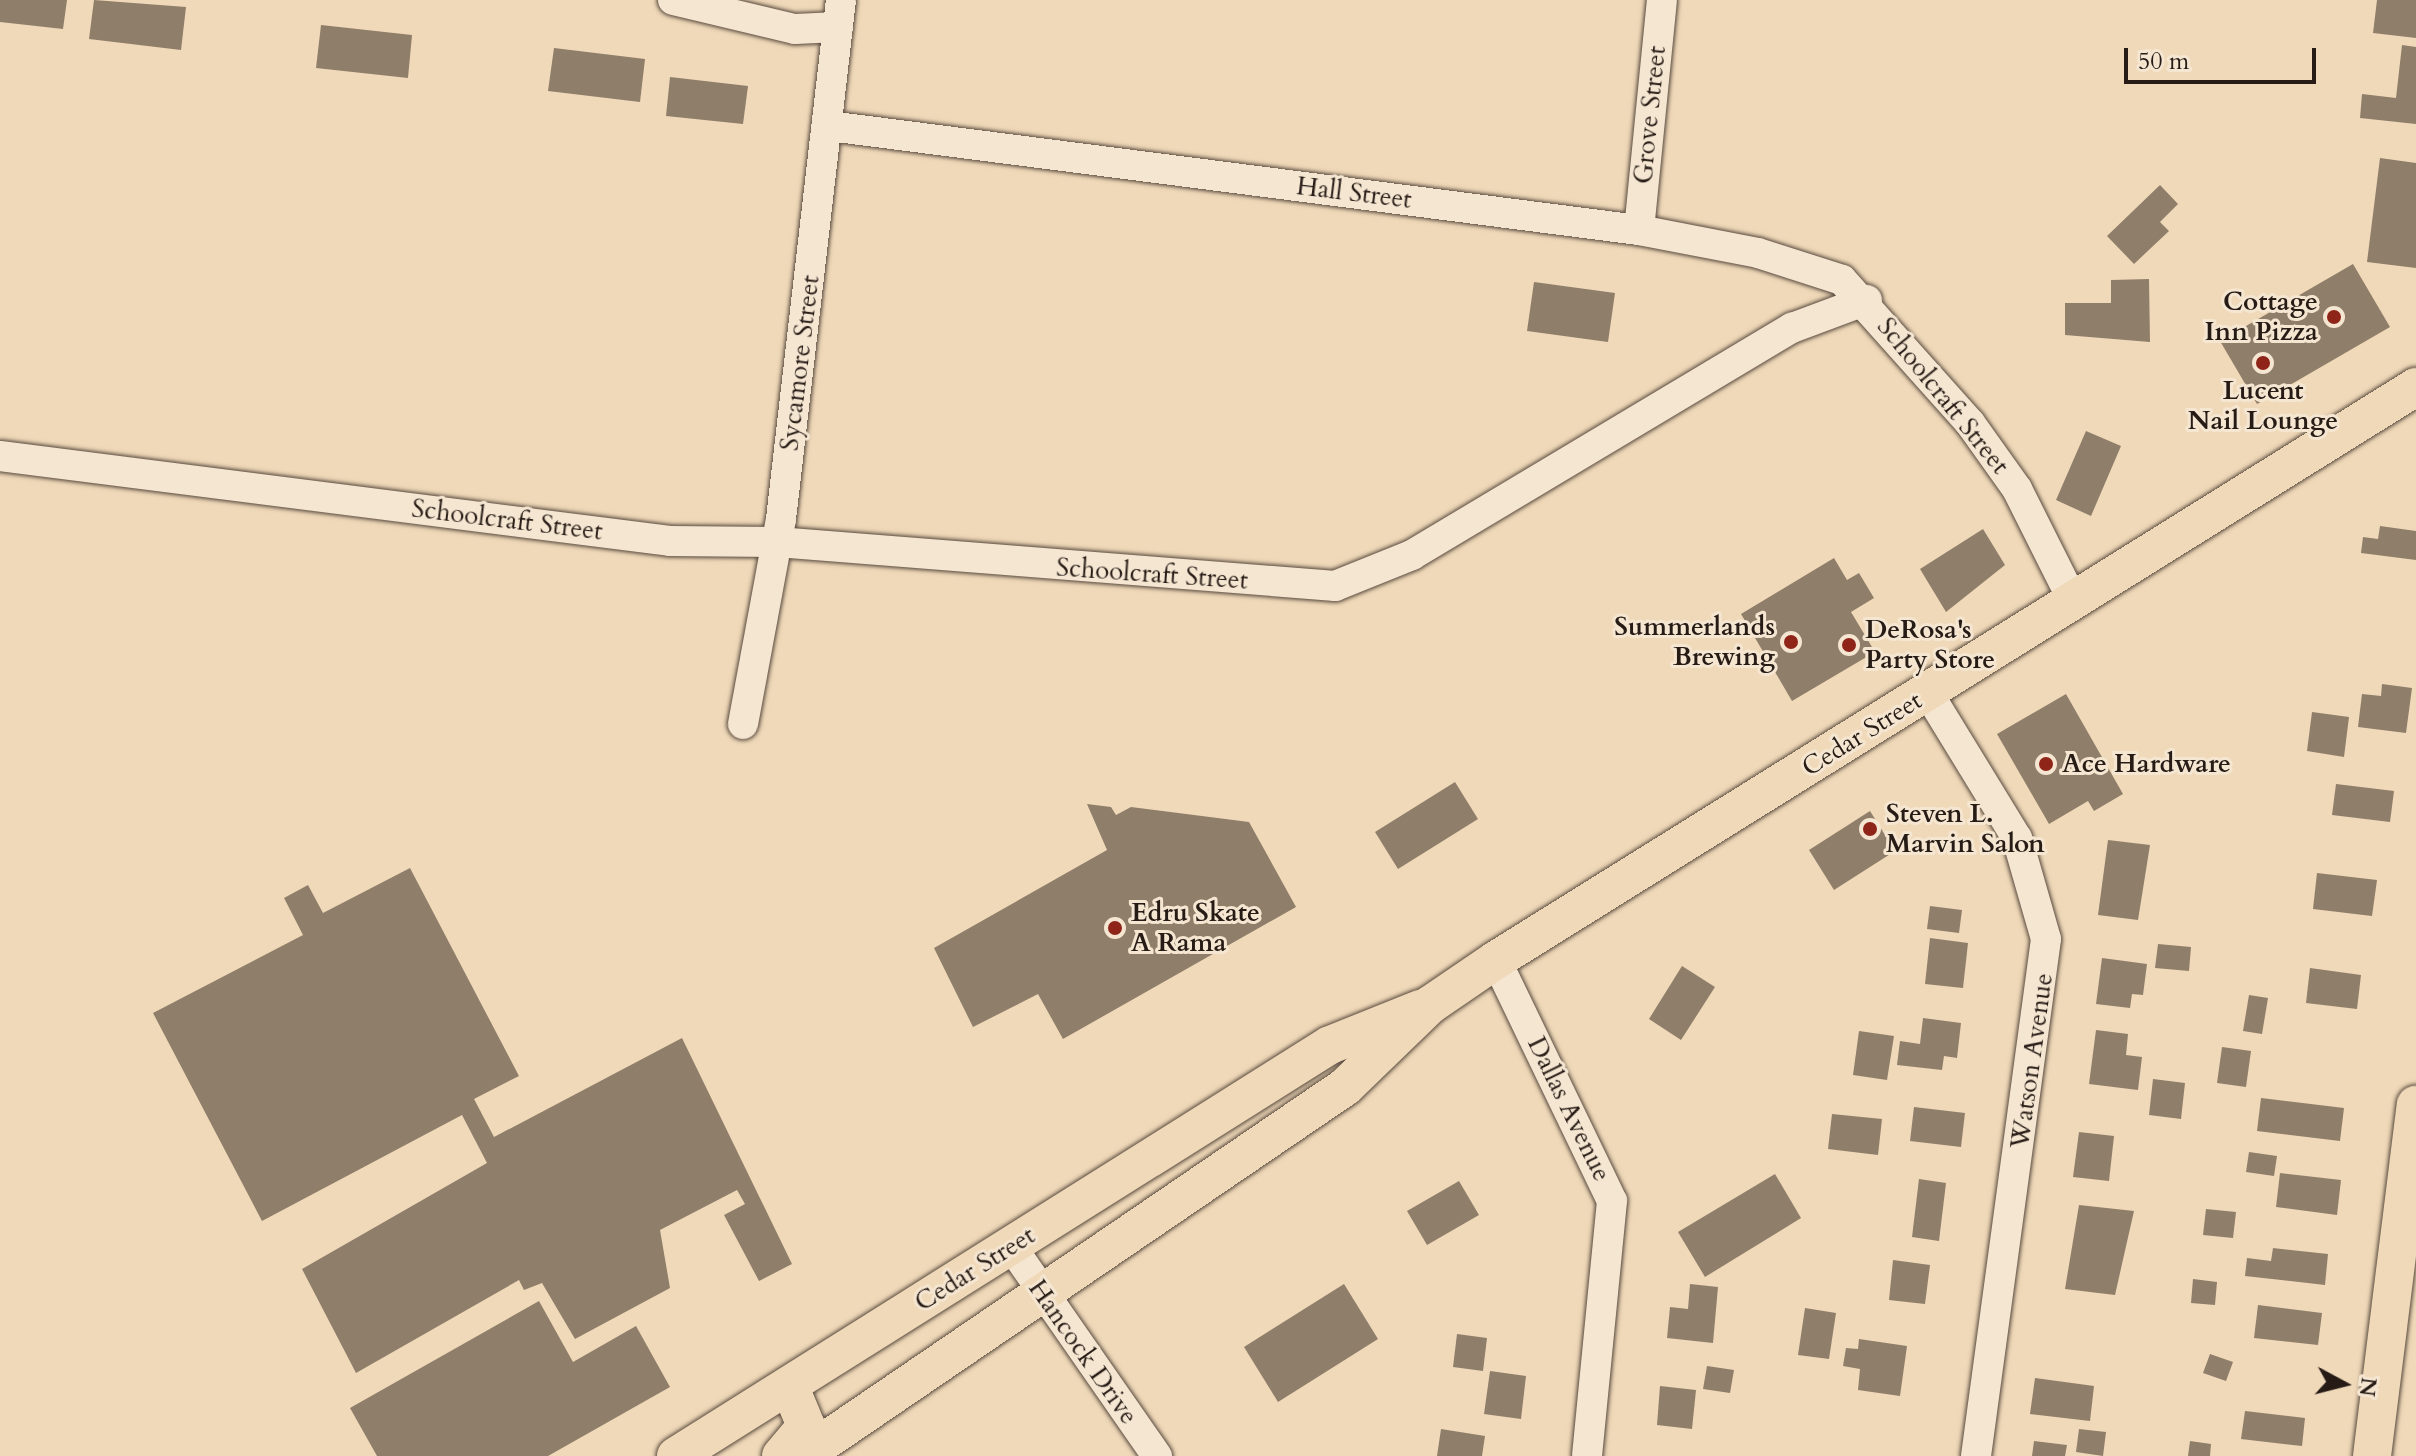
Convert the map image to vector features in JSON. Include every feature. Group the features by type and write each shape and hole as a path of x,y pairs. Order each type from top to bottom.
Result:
{"main road":[{"name":"Cedar Street","path":"676,1456 1330,1045 1430,1005 1496,960 2074,603 2416,387"},
{"path":"803,1456 1296,1120 1373,1064 1430,1005"},
{"path":"2372,1456 2416,1105"},
{"path":"781,1456 806,1426 789,1385"}],"street":[{"path":"673,0 795,29 840,14"},
{"name":"Grove Street","path":"1639,230 1662,0"},
{"name":"Sycamore Street","path":"743,724 777,542 840,14"},
{"name":"Hall Street","path":"829,126 1639,230 1804,266 1842,280 1867,300"},
{"name":"Schoolcraft Street","path":"0,456 670,541 777,542 1335,586 1412,555 1792,328 1867,300 2017,489 2074,603"},
{"name":"Watson Avenue","path":"1928,693 2017,838 2046,939 1976,1456"},
{"name":"Dallas Avenue","path":"1496,960 1612,1201 1587,1456"},
{"name":"Hancock Drive","path":"1011,1246 1040,1295 1157,1456"}],"building":[{"path":"0,0 67,0 63,29 0,22"},
{"path":"94,0 186,7 181,50 89,39"},
{"path":"2377,0 2416,0 2416,38 2373,33"},
{"path":"321,25 412,35 408,78 316,68"},
{"path":"2402,45 2416,47 2416,124 2360,118 2362,94 2396,98"},
{"path":"554,48 645,59 640,102 548,91"},
{"path":"670,77 748,86 743,124 666,116"},
{"path":"2380,158 2416,163 2416,268 2367,262"},
{"path":"2160,185 2178,204 2160,222 2169,231 2134,264 2107,236"},
{"path":"2353,264 2390,327 2257,404 2220,341"},
{"path":"2149,279 2150,342 2065,335 2065,303 2111,303 2111,280"},
{"path":"1534,282 1615,293 1608,342 1527,331"},
{"path":"2086,431 2121,446 2091,516 2056,500"},
{"path":"2380,526 2416,531 2416,560 2361,553 2363,537 2378,539"},
{"path":"1983,529 2005,565 1946,612 1920,569"},
{"path":"1834,558 1847,580 1859,573 1874,598 1851,612 1875,652 1792,701 1741,614"},
{"path":"2382,684 2412,688 2406,733 2358,727 2362,694 2381,696"},
{"path":"2066,694 2123,794 2094,811 2088,801 2049,824 1997,734"},
{"path":"2312,712 2349,717 2344,757 2307,751"},
{"path":"1455,782 1478,819 1398,869 1375,832"},
{"path":"2336,784 2394,791 2390,822 2332,815"},
{"name":"Edru Skate A Rama","path":"1087,804 1111,807 1116,815 1131,807 1249,822 1296,907 1063,1039 1038,994 973,1027 934,948 1107,850"},
{"path":"1870,811 1895,851 1834,890 1809,850"},
{"path":"2108,840 2150,845 2138,920 2098,915"},
{"path":"410,868 519,1076 474,1099 494,1137 682,1038 792,1264 759,1281 724,1215 745,1204 737,1190 660,1230 670,1288 575,1339 542,1283 524,1290 519,1280 356,1373 302,1269 487,1163 462,1115 262,1221 153,1013 303,935 284,898 308,885 323,913"},
{"path":"2317,873 2377,880 2372,916 2313,909"},
{"path":"1930,906 1962,910 1959,933 1927,929"},
{"path":"1930,938 1968,943 1963,988 1925,984"},
{"path":"2158,944 2191,947 2189,971 2155,968"},
{"path":"2102,958 2147,964 2143,995 2132,994 2130,1008 2096,1004"},
{"path":"1682,966 1715,987 1681,1040 1649,1019"},
{"path":"2310,968 2361,975 2357,1009 2306,1003"},
{"path":"2249,995 2268,998 2262,1034 2243,1031"},
{"path":"1923,1018 1961,1023 1957,1058 1944,1056 1942,1070 1897,1065 1900,1041 1920,1044"},
{"path":"2096,1030 2128,1034 2126,1055 2142,1057 2138,1090 2089,1084"},
{"path":"1859,1031 1894,1036 1887,1080 1853,1075"},
{"path":"2222,1047 2251,1051 2246,1087 2217,1083"},
{"path":"2153,1079 2185,1083 2181,1119 2149,1115"},
{"path":"2261,1098 2344,1108 2340,1141 2257,1131"},
{"path":"1914,1107 1965,1113 1961,1147 1910,1141"},
{"path":"1832,1114 1882,1119 1878,1155 1828,1149"},
{"path":"2079,1132 2114,1136 2109,1181 2073,1177"},
{"path":"2249,1152 2277,1156 2274,1176 2246,1172"},
{"path":"2280,1173 2341,1180 2337,1215 2276,1207"},
{"path":"1775,1174 1801,1218 1705,1277 1678,1232"},
{"path":"1919,1179 1946,1183 1939,1241 1912,1237"},
{"path":"1459,1181 1479,1215 1427,1245 1407,1211"},
{"path":"2079,1205 2134,1211 2115,1295 2065,1289"},
{"path":"2206,1209 2236,1212 2233,1238 2203,1235"},
{"path":"2273,1248 2328,1254 2325,1285 2245,1276 2247,1258 2271,1261"},
{"path":"1893,1260 1930,1265 1925,1304 1889,1300"},
{"path":"2193,1279 2217,1282 2215,1305 2191,1303"},
{"path":"1344,1284 1378,1339 1278,1402 1244,1347"},
{"path":"1690,1284 1718,1287 1713,1343 1667,1338 1670,1307 1688,1309"},
{"path":"539,1301 573,1362 636,1326 670,1387 548,1456 377,1456 350,1408"},
{"path":"2258,1305 2322,1313 2318,1345 2254,1338"},
{"path":"1805,1308 1836,1313 1829,1359 1798,1355"},
{"path":"1457,1334 1487,1338 1483,1371 1453,1367"},
{"path":"1859,1339 1907,1346 1900,1396 1858,1390 1860,1369 1843,1366 1846,1348 1858,1349"},
{"path":"2210,1354 2233,1362 2226,1381 2203,1373"},
{"path":"1707,1366 1734,1370 1730,1393 1703,1389"},
{"path":"1490,1371 1526,1376 1521,1419 1484,1414"},
{"path":"2035,1378 2094,1386 2090,1421 2030,1414"},
{"path":"1660,1386 1696,1390 1692,1429 1657,1425"},
{"path":"2245,1411 2305,1418 2302,1446 2241,1439"},
{"path":"1441,1429 1485,1436 1482,1456 1437,1456"},
{"path":"2079,1429 2106,1432 2103,1456 2076,1452"},
{"path":"2034,1441 2067,1445 2065,1456 2032,1456"},
{"path":"2190,1441 2211,1444 2210,1456 2188,1456"}],"place":[{"name":"Cottage Inn Pizza","path":"2334,317"},
{"name":"Lucent Nail Lounge","path":"2263,363"},
{"name":"Summerlands Brewing","path":"1791,642"},
{"name":"DeRosa's Party Store","path":"1849,645"},
{"name":"Ace Hardware","path":"2046,764"},
{"name":"Steven L. Marvin Salon","path":"1870,829"},
{"name":"Edru Skate A Rama","path":"1115,928"}]}
